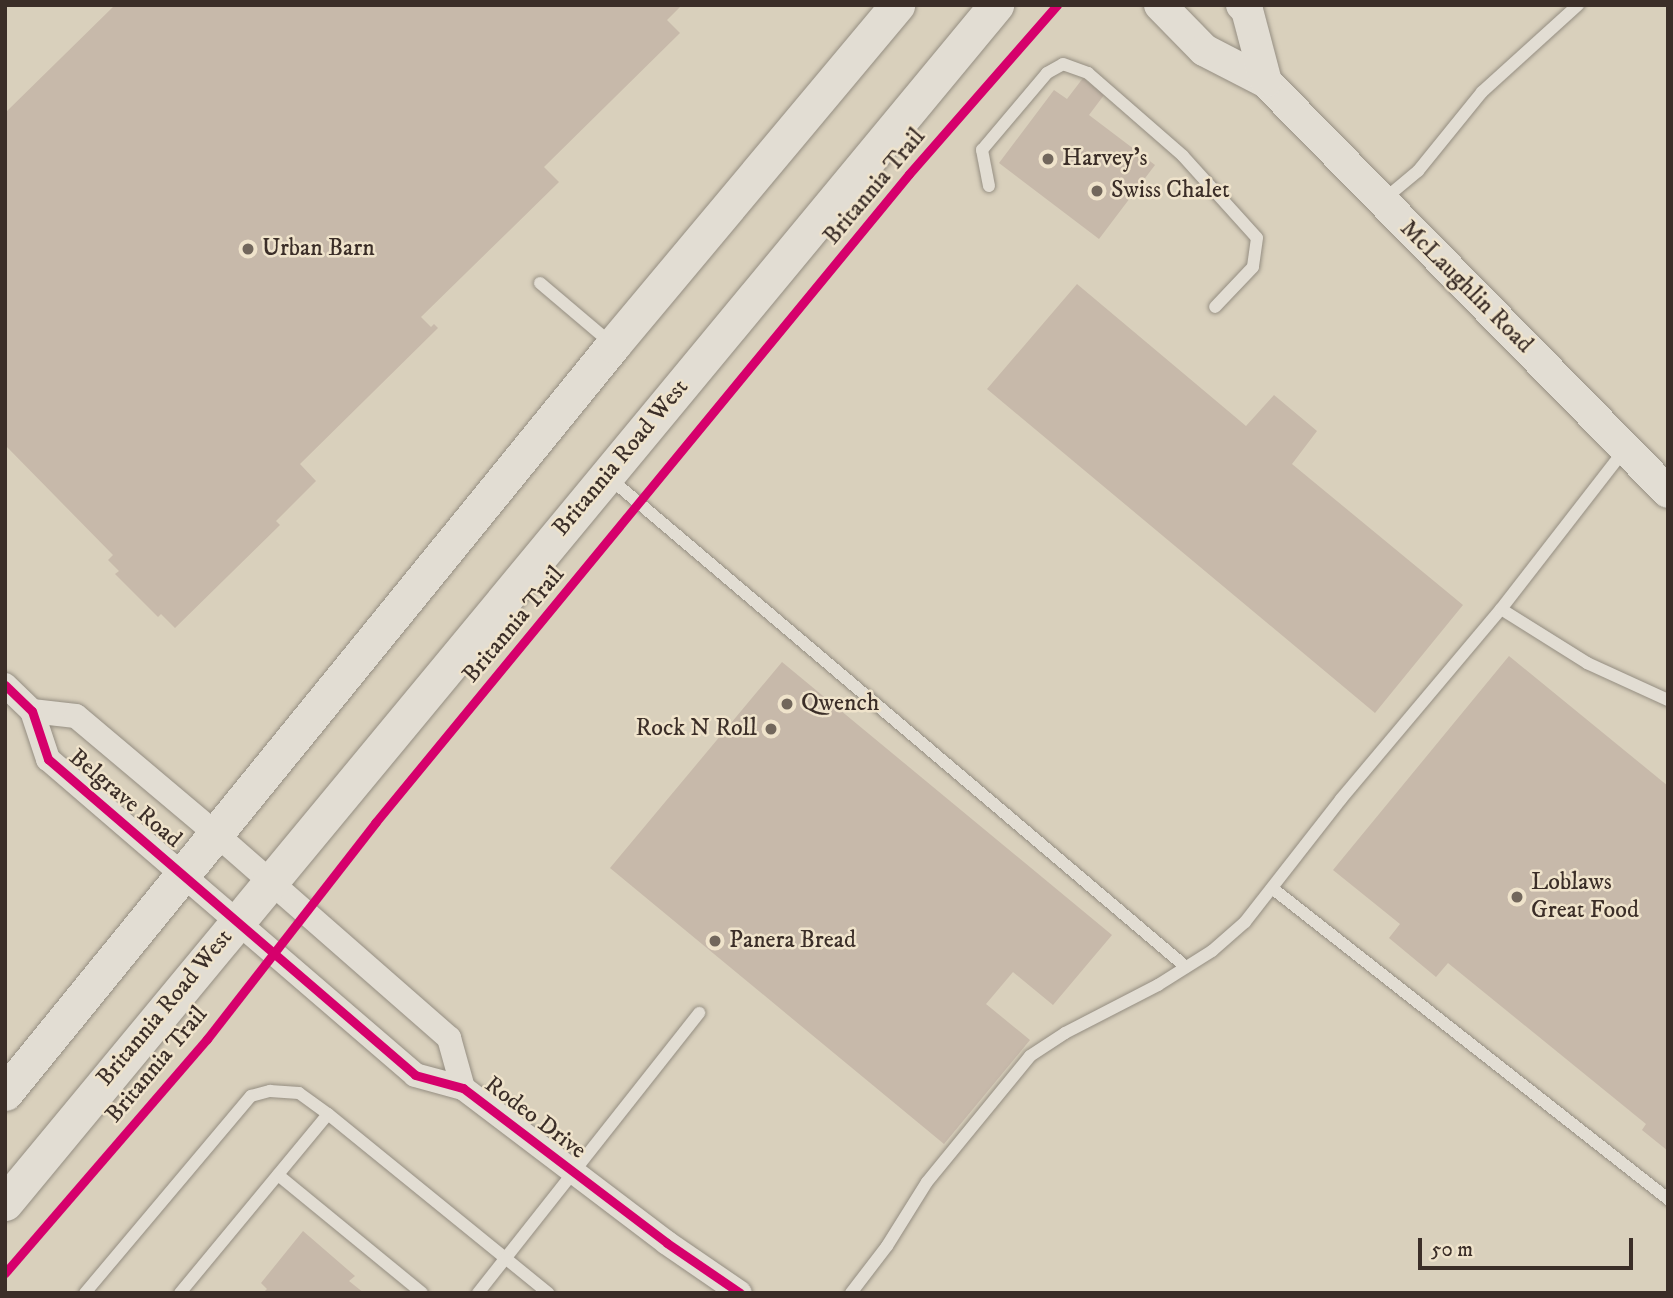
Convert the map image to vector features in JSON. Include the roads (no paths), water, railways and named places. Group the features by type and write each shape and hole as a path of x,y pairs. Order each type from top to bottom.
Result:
{"main road":[{"path":"5,1093 613,345 897,5"},
{"name":"Britannia Road West","path":"5,1203 224,909 606,476 996,5"}],"street":[{"name":"McLaughlin Road","path":"1160,5 1204,50 1266,82 1668,492"},
{"name":"McLaughlin Road","path":"1242,5 1247,10 1266,82"},
{"name":"Belgrave Road","path":"6,688 32,711 48,759 224,909"},
{"name":"Belgrave Road","path":"32,711 76,716 258,870"},
{"name":"Rodeo Drive","path":"258,870 449,1038 463,1087"},
{"name":"Rodeo Drive","path":"224,909 415,1075 463,1087 667,1243 740,1293"}],"lane":[{"path":"1382,201 1418,172 1482,92 1578,5"},
{"path":"989,186 982,150 1047,73 1063,64 1088,72 1183,156 1257,238 1253,267 1215,307"},
{"path":"540,283 613,345"},
{"path":"851,1293 887,1246 927,1182 1030,1056 1065,1033 1158,985 1231,937 1341,799 1501,609 1625,449"},
{"path":"606,476 1186,967"},
{"path":"1501,609 1587,663 1668,700"},
{"path":"1272,888 1668,1199"},
{"path":"478,1293 573,1171 619,1118 699,1013"},
{"path":"85,1293 251,1096 270,1091 299,1093 328,1114 548,1293"},
{"path":"180,1293 328,1114"},
{"path":"278,1175 422,1293"}],"place":[{"name":"Harvey's","path":"1048,159"},
{"name":"Swiss Chalet","path":"1097,191"},
{"name":"Urban Barn","path":"248,249"},
{"name":"Qwench","path":"787,704"},
{"name":"Rock N Roll","path":"771,729"},
{"name":"Loblaws Great Food","path":"1517,897"},
{"name":"Panera Bread","path":"715,941"}]}
